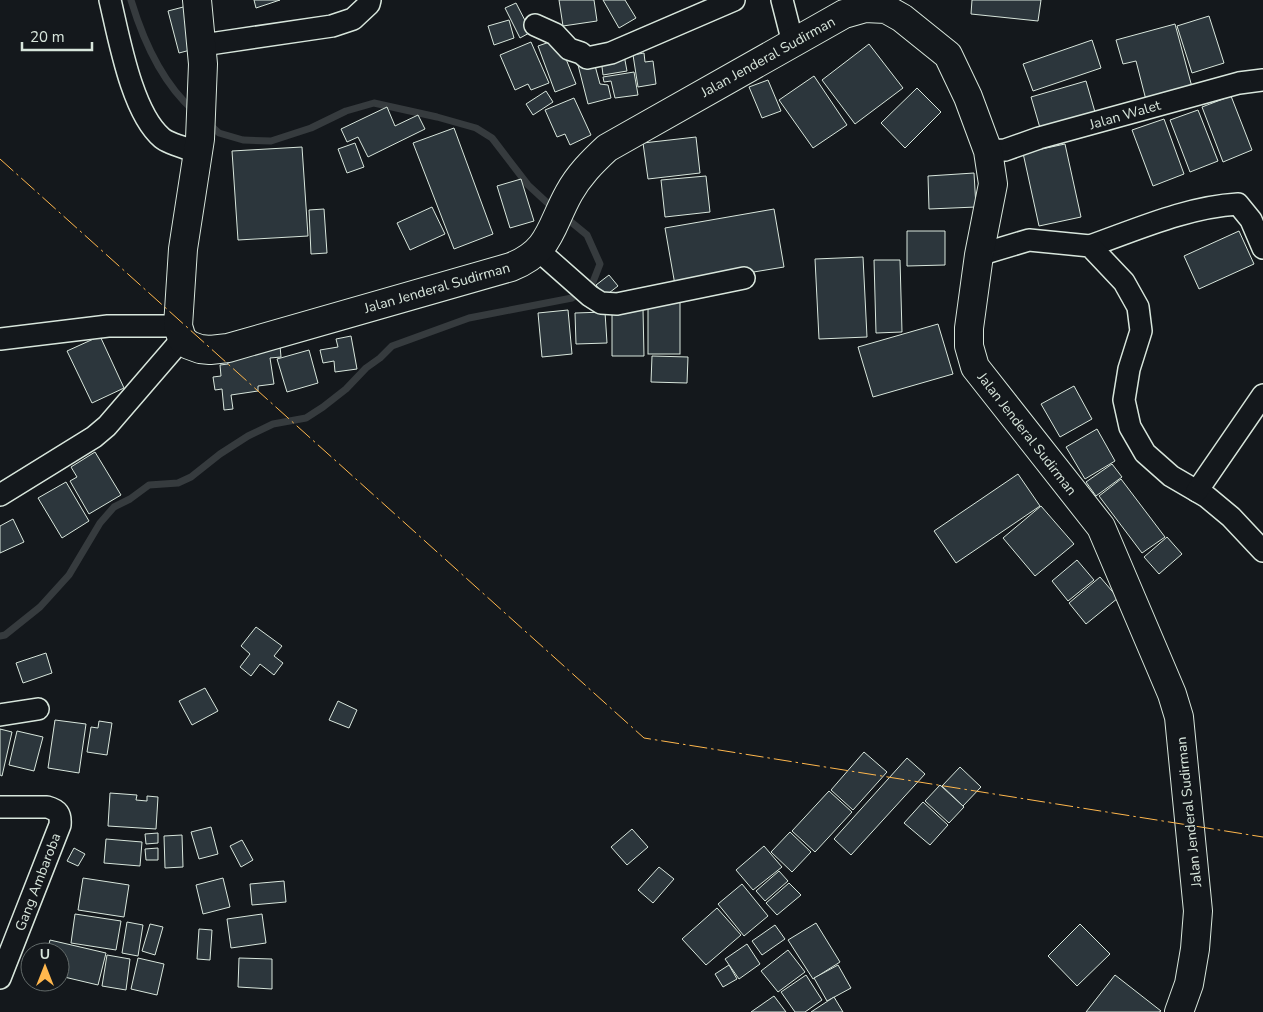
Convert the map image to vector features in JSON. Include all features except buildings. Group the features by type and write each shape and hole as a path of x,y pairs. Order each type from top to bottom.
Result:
{"main road":[{"path":"180,332 182,249 199,146 203,55 197,0"},
{"name":"Jalan Jenderal Sudirman","path":"180,332 189,345 200,349 228,348 526,261 544,244 569,194 590,163 606,148 844,14 865,8 886,9 902,18 948,55 968,97 988,151 993,184 969,328 969,346 975,367 1101,527 1162,668 1179,716 1198,911 1195,948 1189,984 1179,1012"}],"street":[{"path":"110,0 131,81 146,119 163,140 199,146"},
{"path":"203,55 332,26 352,19 369,4 370,0"},
{"path":"535,25 555,34 569,49 581,53 587,58 611,53 734,0"},
{"path":"782,0 793,43"},
{"name":"Jalan Walet","path":"988,151 1005,150 1039,138 1239,83 1263,80"},
{"path":"980,255 1029,240 1090,246 1191,211 1221,205 1238,204 1251,220 1263,248"},
{"path":"544,244 567,276 601,303 617,304 744,278"},
{"path":"1090,246 1124,282 1138,307 1140,330 1128,369 1124,400 1130,427 1145,453 1171,476 1207,497 1231,517 1263,551"},
{"path":"0,339 108,326 180,332"},
{"path":"0,495 94,438 107,426 180,332"},
{"path":"1197,491 1263,395"},
{"path":"0,715 38,709"},
{"name":"Gang Ambaroba","path":"0,807 47,807 58,812 60,818 60,825 0,978"}],"waterway":[{"path":"131,0 141,30 155,60 172,87 194,111"},
{"path":"208,123 219,133 243,140 271,141 311,128 346,111 374,103 437,117 476,128 492,138 528,185 554,209"},
{"path":"0,636 5,635 40,607 69,575 100,523 114,507 130,499 149,485 178,483 191,477 220,454 248,436 273,424 306,418 346,389 366,368 392,346 469,318 572,298 593,282 600,264 587,235 565,217"}],"power":[{"path":"0,159 644,738 1263,837"}]}
